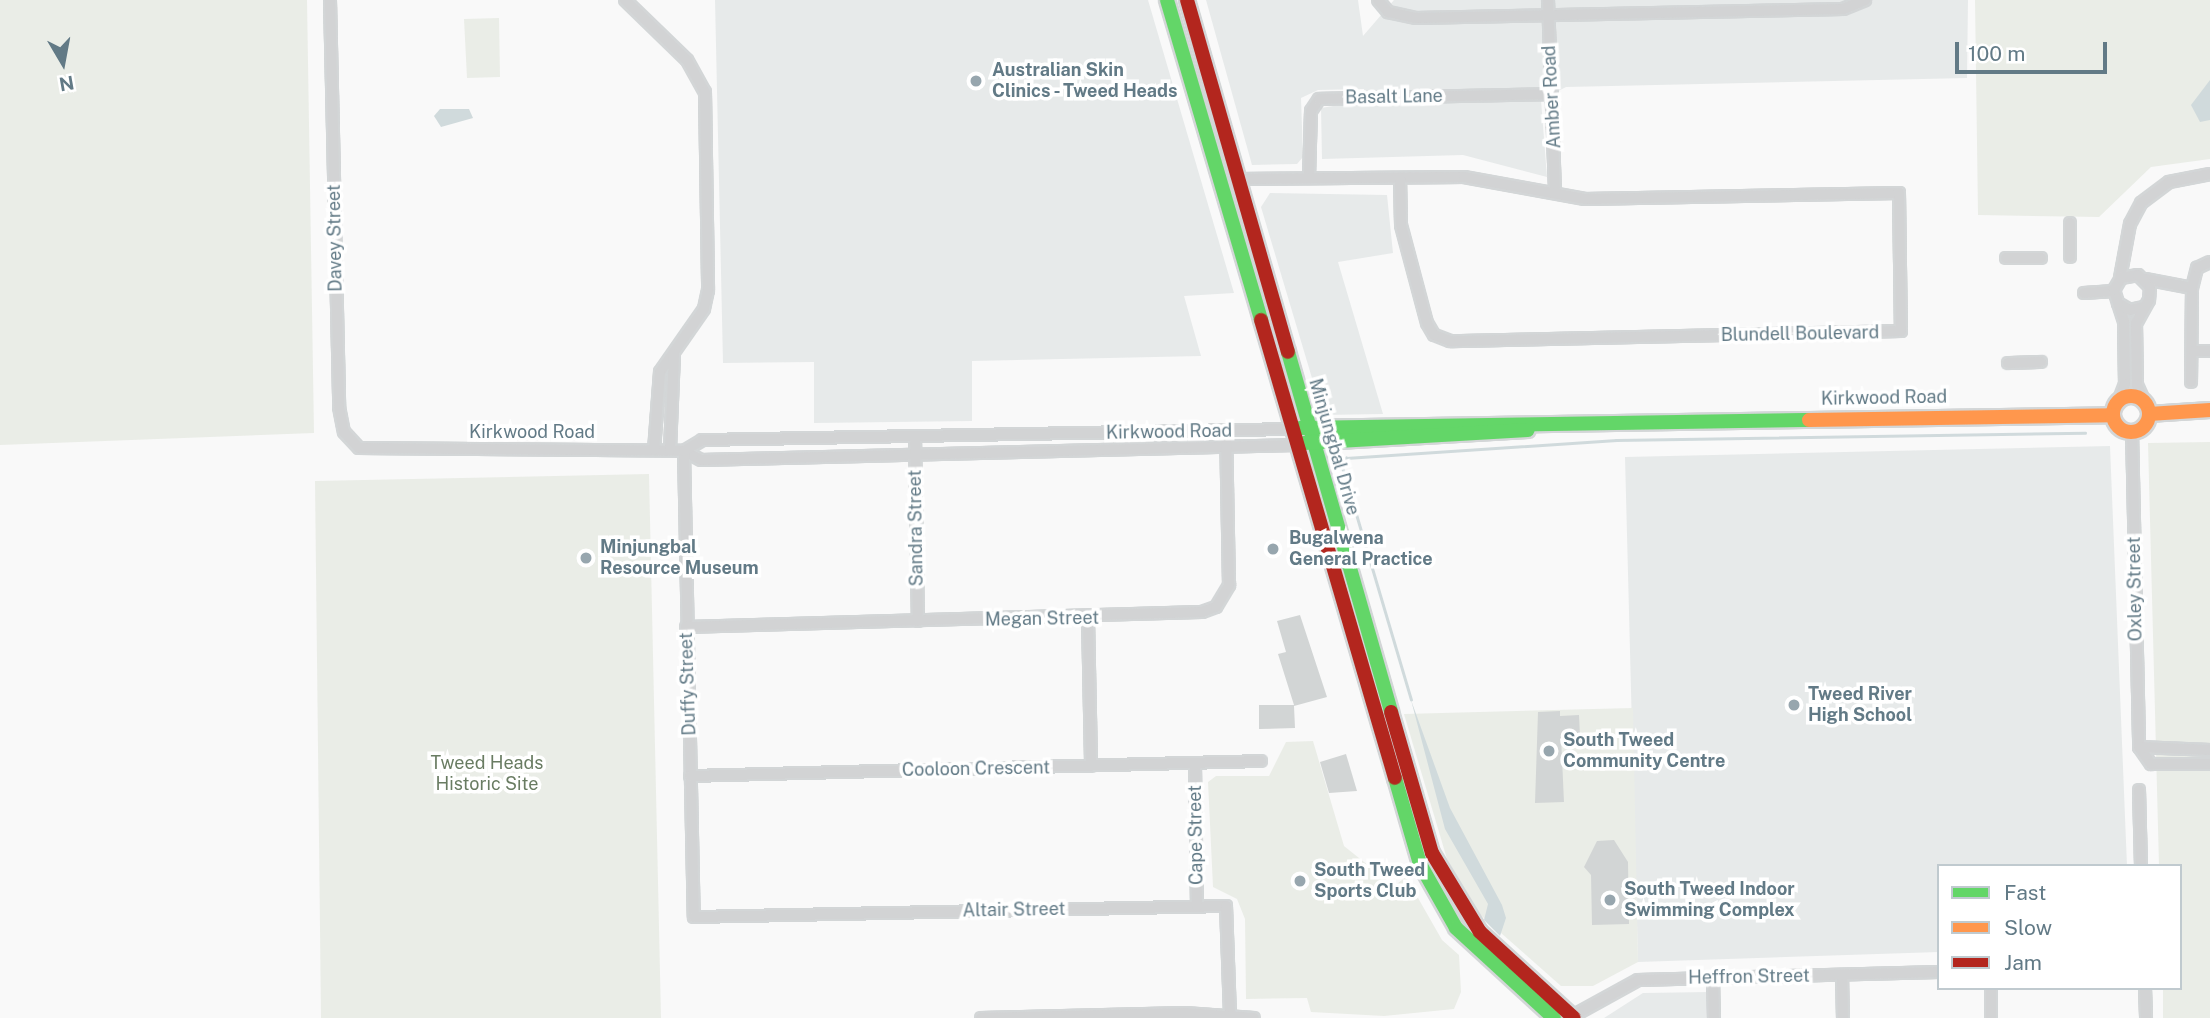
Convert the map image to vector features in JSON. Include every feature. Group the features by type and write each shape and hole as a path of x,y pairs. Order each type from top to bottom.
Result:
{"main road":[{"name":"Minjungbal Drive","path":"1167,0 1291,429 1426,880 1480,954 1554,1018"},
{"name":"Minjungbal Drive","path":"1187,0 1432,853 1480,932 1572,1017"},
{"path":"1217,177 1238,179"},
{"path":"2146,407 2142,428 2132,431 2117,425 2116,408 2131,396 2146,407 2210,410"},
{"name":"Kirkwood Road","path":"1291,429 1311,435 1656,421 2116,408"},
{"name":"Kirkwood Road","path":"1296,445 1311,435"}],"street":[{"name":"Davey Street","path":"330,0 339,407 350,441 380,452"},
{"path":"625,0 687,60 705,92 708,290 704,309 656,385 654,450"},
{"path":"1378,0 1388,12 1416,18 1843,9 1864,0"},
{"name":"Amber Road","path":"1548,0 1555,193"},
{"name":"Basalt Lane","path":"1309,178 1311,111 1319,99 1552,94"},
{"path":"2116,408 2125,384 2123,317 2116,286 2132,218 2151,194 2169,182 2210,174"},
{"name":"Blundell Boulevard","path":"1238,179 1464,177 1585,199 1899,193 1901,331 1450,341 1434,335 1427,323 1401,225 1400,178"},
{"path":"2070,223 2070,257"},
{"path":"2126,248 2151,291 2136,328 2137,384 2146,407"},
{"path":"2006,258 2040,258"},
{"path":"2191,382 2194,351 2192,288 2197,268 2210,262"},
{"path":"2084,293 2116,286 2129,274 2172,288 2192,288"},
{"path":"2118,303 2130,310 2145,305 2172,288"},
{"path":"2194,351 2210,351"},
{"path":"670,450 674,354"},
{"path":"2008,363 2041,362"},
{"name":"Kirkwood Road","path":"684,451 702,440 1291,429"},
{"name":"Megan Street","path":"686,627 1088,618 1202,612 1222,600 1229,586 1226,430"},
{"name":"Oxley Street","path":"2132,431 2139,747"},
{"name":"Sandra Street","path":"915,436 918,621"},
{"name":"Kirkwood Road","path":"380,452 670,450 684,451 701,460 1227,450 1296,445"},
{"name":"Duffy Street","path":"684,451 694,918"},
{"path":"1088,618 1091,766"},
{"path":"2139,747 2210,750"},
{"path":"2139,747 2151,764 2210,764"},
{"name":"Cooloon Crescent","path":"690,776 1195,765 1261,761"},
{"name":"Cape Street","path":"1195,765 1197,906"},
{"path":"2139,790 2141,864"},
{"name":"Altair Street","path":"694,918 1226,906 1230,1015"},
{"name":"Heffron Street","path":"1572,1017 1632,982 1937,972"},
{"path":"1842,975 1843,1018"},
{"path":"1713,978 1714,1018"},
{"path":"1991,990 1992,1018"},
{"path":"2145,990 2146,1018"},
{"path":"981,1018 1230,1015 1254,1018"}],"shaded area":[{"path":"715,0 1148,0 1234,293 1184,296 1201,356 972,361 972,421 814,423 814,362 723,363"},
{"path":"1206,0 1358,0 1363,36 1394,0 1968,0 1967,78 1566,87 1541,100 1547,177 1463,155 1322,159 1321,108 1363,101 1364,89 1318,90 1301,98 1303,157 1297,164 1252,165"},
{"path":"2210,80 2210,120 2200,122 2191,105"},
{"path":"440,109 469,109 473,118 441,127 434,116"},
{"path":"1270,193 1387,195 1393,253 1338,262 1383,414 1323,415 1261,207"},
{"name":"Tweed River High School","path":"2110,446 2127,864 1937,864 1937,952 1638,962 1625,457"},
{"path":"1411,700 1450,808 1502,905 1506,918 1500,936 1484,920 1488,904 1445,829"},
{"path":"1709,992 1711,1018 1604,1018 1643,993"}],"green space":[{"path":"0,0 307,0 314,433 0,445"},
{"path":"1975,0 2210,0 2210,159 2151,167 2099,217 1978,215"},
{"path":"499,18 500,77 467,78 464,19"},
{"path":"2210,442 2210,1018 2163,1018 2163,990 2182,990 2182,864 2159,864 2148,443"},
{"name":"Tweed Heads Historic Site","path":"649,474 661,1018 321,1018 315,481"},
{"path":"1633,708 1638,962 1593,986 1561,986 1476,911 1447,859 1404,714"},
{"name":"South Tweed Sports Club","path":"1313,741 1344,846 1394,886 1406,877 1442,940 1459,955 1461,992 1454,1009 1384,1016 1311,1012 1307,998 1246,999 1245,919 1237,899 1213,887 1208,782 1216,776 1269,776 1286,742"}],"building":[{"path":"1300,615 1327,697 1294,706 1295,728 1259,729 1259,705 1294,705 1278,654 1286,652 1277,621"},
{"name":"South Tweed Community Centre","path":"1560,711 1560,716 1579,715 1580,736 1561,737 1564,802 1535,803 1538,712"},
{"path":"1346,754 1357,791 1329,793 1320,762"},
{"name":"South Tweed Indoor Swimming Complex","path":"1614,840 1628,862 1629,924 1592,925 1591,875 1584,867 1597,841"}],"waterway":[{"path":"1411,700 1342,467 1346,458 1616,440 2085,433"}],"traffic: fast":[{"path":"1167,0 1261,320"},
{"path":"1288,352 1391,712"},
{"path":"1300,428 1809,420"},
{"path":"1304,443 1528,430"},
{"path":"1395,778 1420,864 1456,928 1554,1018"}],"traffic: slow":[{"path":"2131,396 2143,402 2149,414 2143,426 2131,432 2119,426 2113,414 2119,402 2131,396"},
{"path":"2149,414 2210,410"},
{"path":"1809,420 2113,415"}],"traffic: jam":[{"path":"1187,0 1288,352"},
{"path":"1261,320 1395,778"},
{"path":"1391,712 1432,853 1480,932 1574,1018"}],"place":[{"name":"Australian Skin Clinics - Tweed Heads","path":"976,81"},
{"name":"Bugalwena General Practice","path":"1273,549"},
{"name":"Minjungbal Resource Museum","path":"586,558"},
{"name":"Tweed River High School","path":"1794,705"},
{"name":"South Tweed Community Centre","path":"1549,751"},
{"name":"South Tweed Sports Club","path":"1300,881"},
{"name":"South Tweed Indoor Swimming Complex","path":"1610,900"}]}
